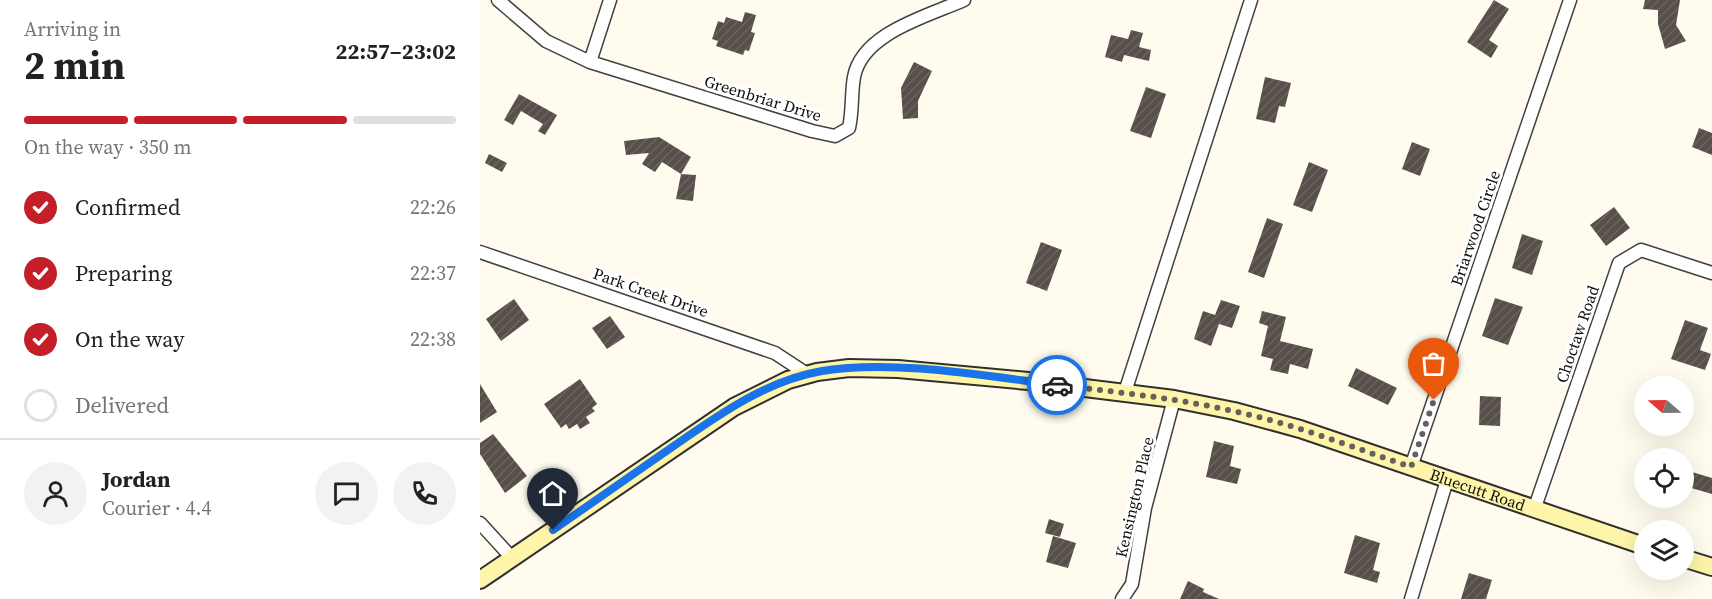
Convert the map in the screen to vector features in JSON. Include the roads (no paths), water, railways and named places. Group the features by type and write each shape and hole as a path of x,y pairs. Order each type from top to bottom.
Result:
{"street":[{"name":"Greenbriar Drive","path":"498,0 546,41 590,62 812,131 835,136 849,129 854,107 854,78 861,57 880,38 964,0"},
{"path":"590,62 610,0"},
{"path":"1125,392 1251,0"},
{"name":"Briarwood Circle","path":"1411,467 1570,0"},
{"name":"Choctaw Road","path":"1534,510 1619,263 1641,250 1712,273"},
{"name":"Park Creek Drive","path":"480,252 775,353 807,374"},
{"name":"Bluecutt Road","path":"480,580 716,417 768,388 807,374 849,368 898,369 1125,392 1234,411 1300,429 1634,543"},
{"name":"Kensington Place","path":"1122,599 1132,584 1146,508 1174,399"},
{"path":"1411,599 1447,480"},
{"path":"480,523 512,558"},
{"path":"1694,561 1712,567"}]}
